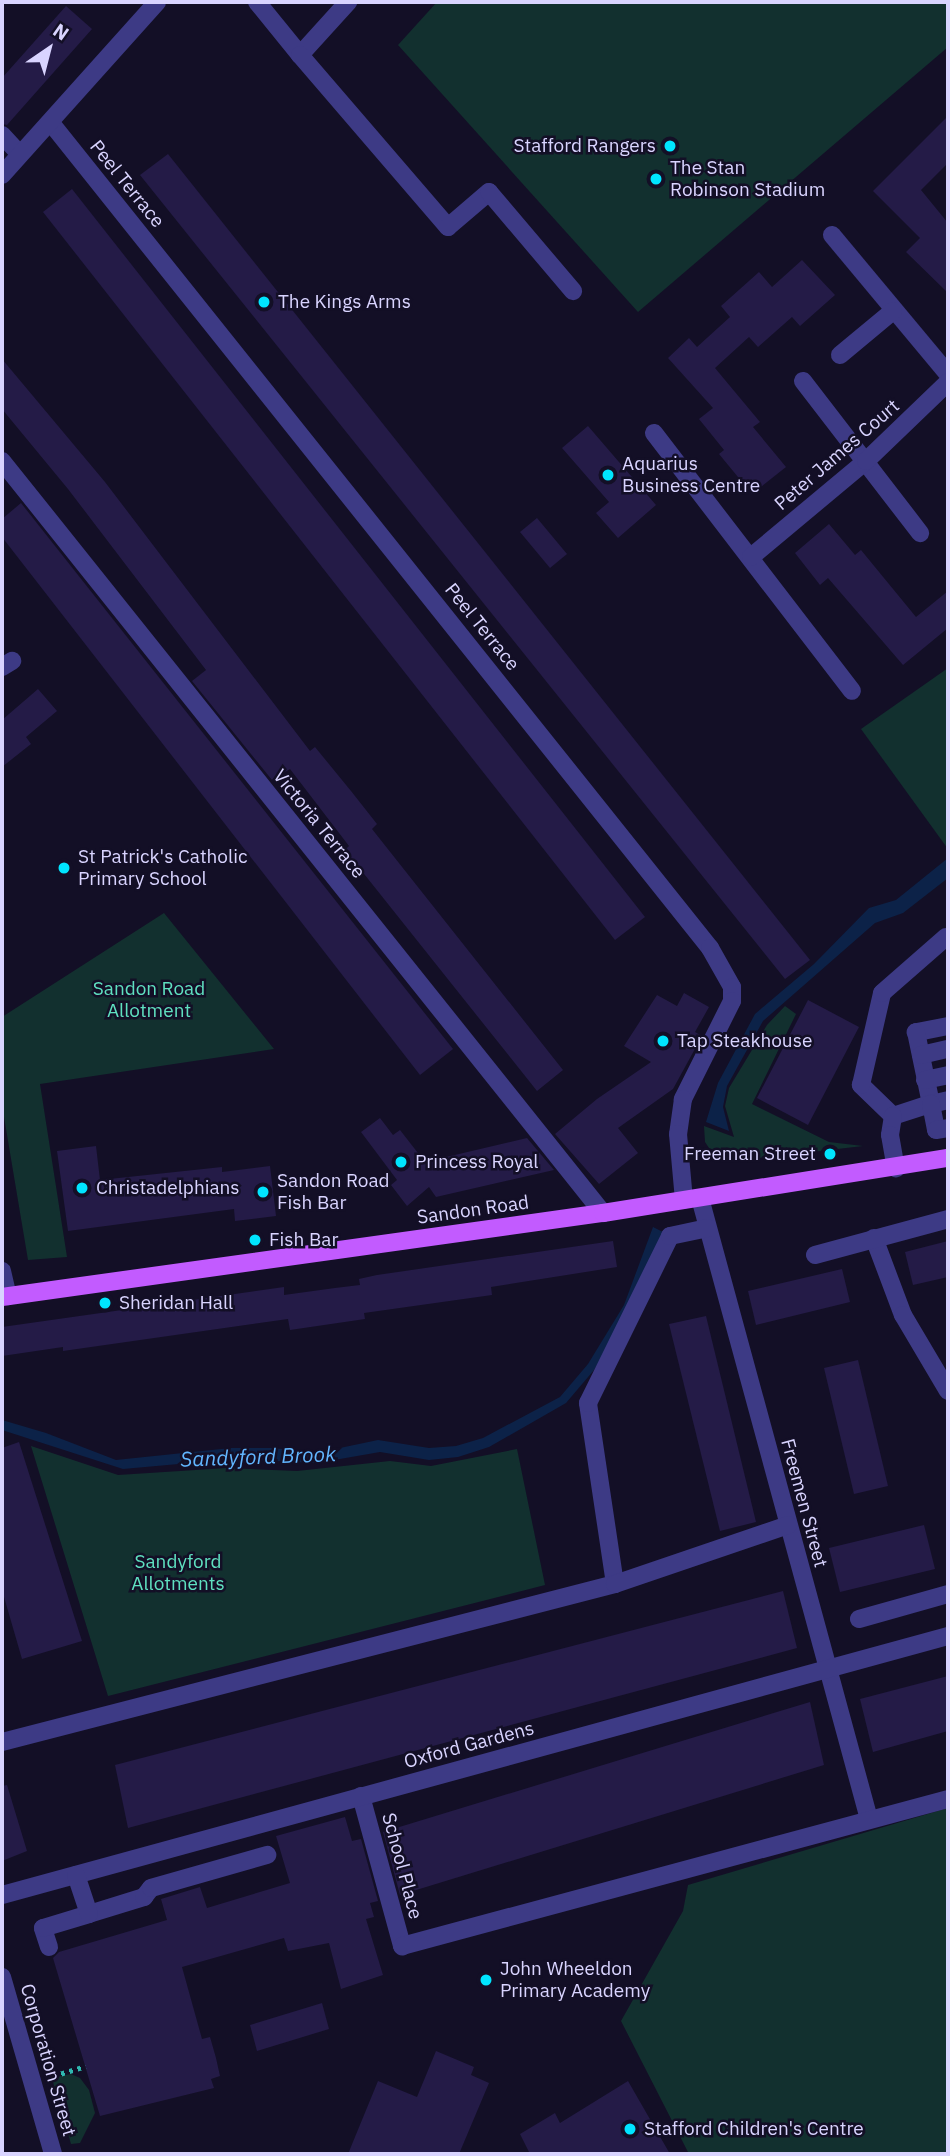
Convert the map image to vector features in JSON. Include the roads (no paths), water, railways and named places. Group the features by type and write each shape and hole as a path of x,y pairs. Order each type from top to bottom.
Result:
{"main road":[{"name":"Sandon Road","path":"5,1296 603,1213 948,1158"}],"street":[{"path":"2,175 157,2"},
{"path":"257,2 448,227 489,192 573,290"},
{"path":"300,55 348,2"},
{"name":"Peel Terrace","path":"51,122 710,948 732,987 732,1001 683,1099 678,1134 692,1199"},
{"path":"2,135 20,154"},
{"path":"832,235 948,374"},
{"path":"840,355 893,311"},
{"path":"803,381 920,533"},
{"name":"Peter James Court","path":"751,556 866,461 948,382"},
{"path":"654,433 852,691"},
{"name":"Victoria Terrace","path":"2,461 603,1213"},
{"path":"893,1116 861,1085 882,993 947,937"},
{"path":"948,1026 916,1032 925,1080 940,1102 936,1130 948,1128"},
{"path":"921,1055 948,1049"},
{"path":"925,1080 948,1074"},
{"path":"893,1116 940,1102"},
{"path":"893,1116 890,1135 896,1168"},
{"name":"Freemen Street","path":"692,1199 707,1227 869,1819"},
{"path":"815,1255 948,1219"},
{"path":"615,1584 588,1403 670,1236 707,1227"},
{"path":"874,1238 903,1315 948,1394"},
{"path":"2,1271 5,1296"},
{"path":"2,1742 615,1584 788,1525"},
{"path":"859,1619 948,1594"},
{"name":"Oxford Gardens","path":"2,1895 948,1636"},
{"name":"School Place","path":"361,1796 402,1946 869,1819"},
{"path":"869,1819 948,1799"},
{"path":"49,1947 43,1928 144,1897 151,1888 267,1855"},
{"path":"76,1875 89,1914"},
{"name":"Corporation Street","path":"2,1977 53,2154"}],"water":[{"path":"948,858 948,878 903,913 875,923 763,1021 727,1086 723,1107 729,1131 706,1122 718,1083 755,1014 814,964 869,908 896,900"},
{"name":"Sandyford Brook","path":"653,1227 665,1233 632,1309 594,1370 566,1403 489,1447 458,1457 429,1460 380,1452 317,1463 234,1459 123,1469 2,1430 2,1420 46,1433 116,1460 231,1448 273,1448 316,1453 378,1440 429,1448 456,1446 483,1438 560,1397 588,1364 624,1305"}],"place":[{"name":"Stafford Rangers","path":"670,146"},
{"name":"The Stan Robinson Stadium","path":"656,179"},
{"name":"The Kings Arms","path":"264,302"},
{"name":"Aquarius Business Centre","path":"608,475"},
{"name":"St Patrick's Catholic Primary School","path":"64,868"},
{"name":"Tap Steakhouse","path":"663,1041"},
{"name":"Freeman Street","path":"830,1154"},
{"name":"Princess Royal","path":"401,1162"},
{"name":"Christadelphians","path":"82,1188"},
{"name":"Sandon Road Fish Bar","path":"263,1192"},
{"name":"Fish Bar","path":"255,1240"},
{"name":"Sheridan Hall","path":"105,1303"},
{"name":"John Wheeldon Primary Academy","path":"486,1980"},
{"name":"Stafford Children's Centre","path":"630,2129"}],"park label":[{"name":"Sandon Road Allotment","path":"149,1000"},
{"name":"Sandyford Allotments","path":"178,1573"}]}
